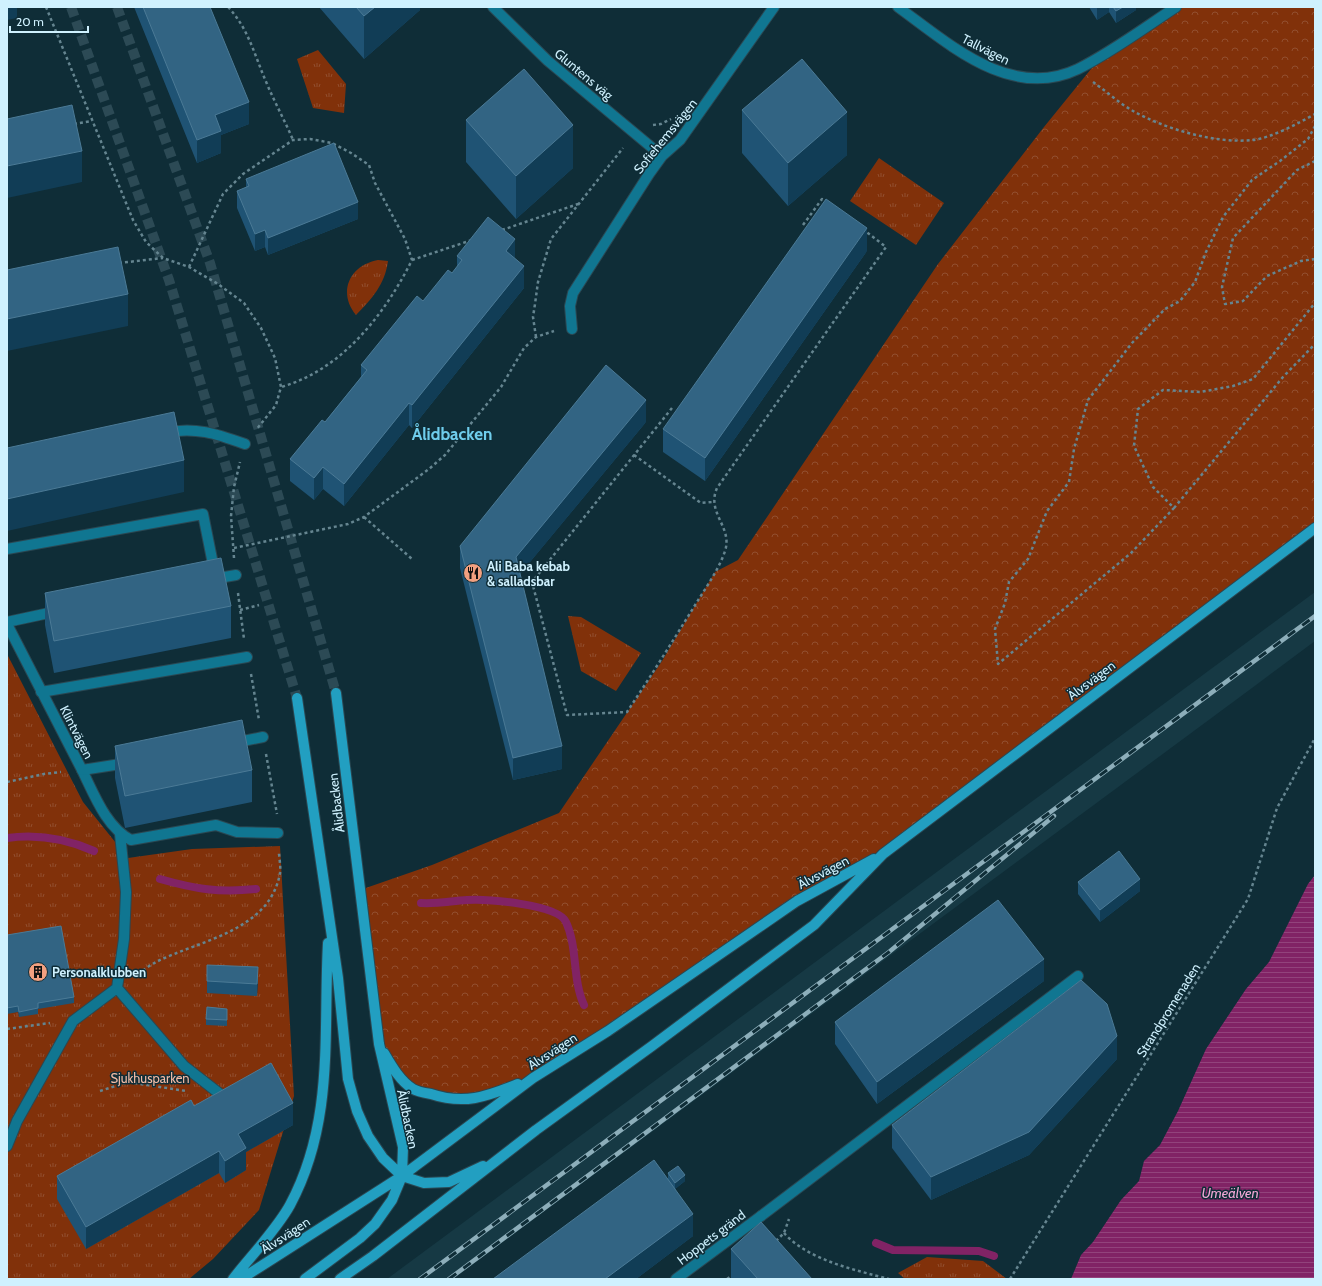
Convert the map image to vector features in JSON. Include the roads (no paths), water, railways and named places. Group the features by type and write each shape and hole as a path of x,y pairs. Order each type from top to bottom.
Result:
{"main road":[{"name":"Älvsvägen","path":"241,1279 402,1176 533,1078 608,1031 797,901 883,854 1315,528"},
{"name":"Ålidbacken","path":"336,693 379,1044 403,1147 402,1176"},
{"name":"Ålidbacken","path":"297,698 311,784 329,923 338,978 348,1079 357,1111 368,1136 383,1158 402,1176"},
{"name":"Älvsvägen","path":"340,1279 373,1256 536,1130 652,1046 814,925 883,854"},
{"path":"232,1279 290,1206 307,1170 322,1106 326,1061 326,983 329,923"},
{"path":"379,1044 396,1072 413,1089 444,1099 463,1101 489,1096 533,1078"},
{"path":"305,1279 360,1238 375,1224 392,1200 402,1176 424,1183 449,1182 499,1159"}],"street":[{"name":"Gluntens väg","path":"493,7 548,61 662,156"},
{"name":"Sofiehemsvägen","path":"572,329 570,312 573,293 662,156 684,134 774,7"},
{"name":"Tallvägen","path":"898,7 974,60 1016,78 1038,80 1077,70 1176,7"},
{"path":"154,435 192,429 212,432 245,444"},
{"path":"7,549 203,514 216,579"},
{"path":"200,582 236,575"},
{"name":"Klintvägen","path":"69,609 7,623 82,770 136,762"},
{"name":"Klintvägen","path":"41,692 247,657"},
{"path":"225,744 263,737"},
{"path":"82,770 100,807 120,834 131,840 216,825 237,832 278,833"},
{"path":"7,1146 17,1121 73,1021 117,988 124,939 126,892 120,834"},
{"name":"Hoppets gränd","path":"676,1279 1078,976"},
{"path":"117,988 184,1066 220,1094"}],"water":[{"name":"Umeälven","path":"1315,875 1315,1279 1071,1279 1081,1255 1093,1242 1121,1200 1139,1181 1144,1161 1160,1145 1178,1111 1206,1049 1246,989 1269,962 1308,884"}],"waterway":[{"path":"7,838 51,838 73,843 94,851"},
{"path":"160,879 207,889 230,891 256,889"},
{"path":"421,903 489,900 536,907 560,916 566,922 570,932 578,985 584,1005"},
{"path":"876,1243 893,1250 979,1251 994,1256"}],"tunnel":[{"path":"71,7 169,280 297,698"},
{"path":"117,7 210,263 336,693"}],"railway":[{"path":"420,1279 1315,616"},
{"path":"449,1279 889,952 1054,816"}],"place":[{"name":"Ali Baba kebab & salladsbar","path":"473,573"},
{"name":"Personalklubben","path":"38,972"}],"district":[{"name":"Ålidbacken","path":"452,434"}],"park label":[{"name":"Sjukhusparken","path":"150,1078"}]}
